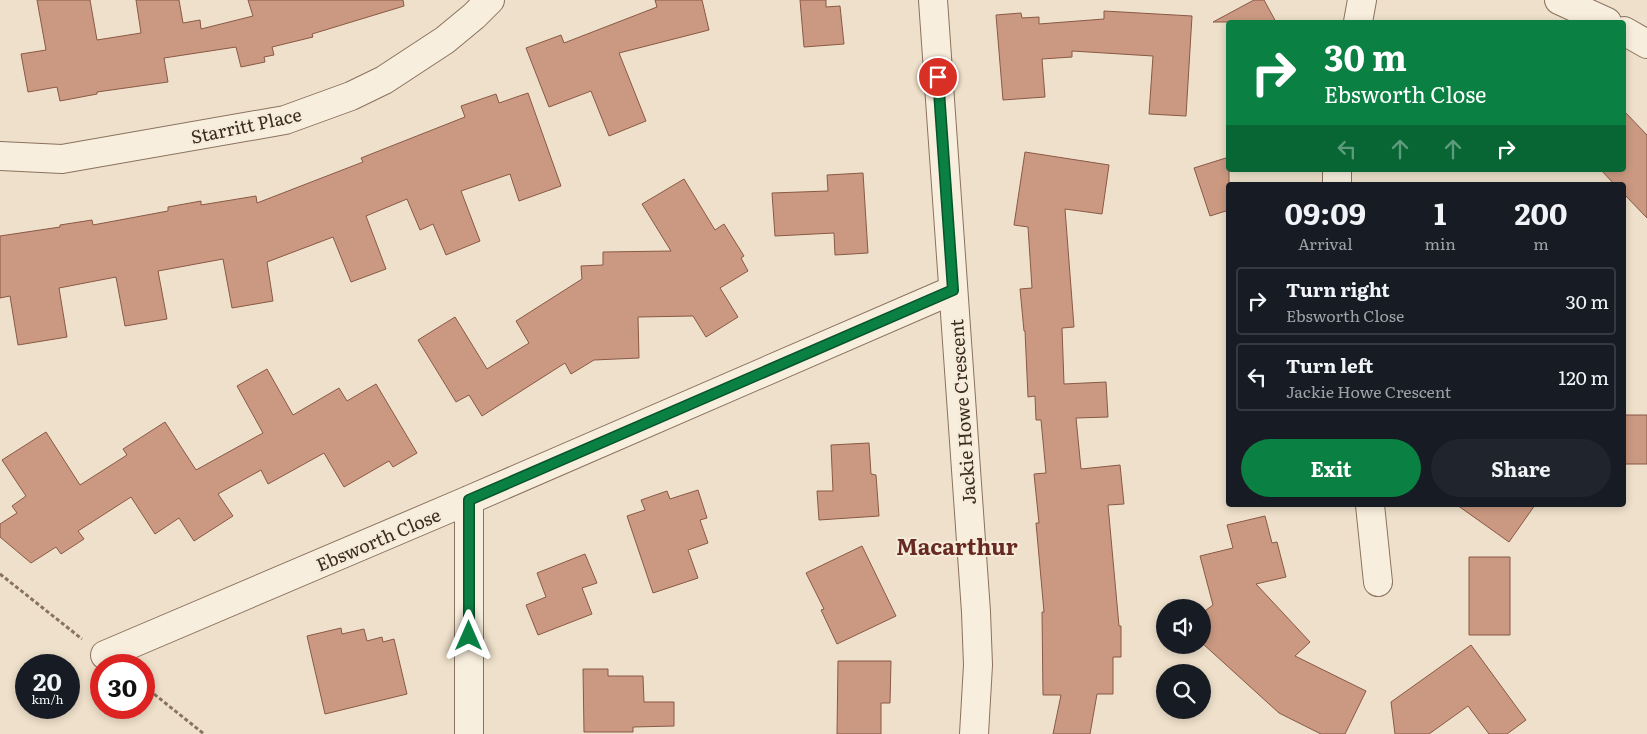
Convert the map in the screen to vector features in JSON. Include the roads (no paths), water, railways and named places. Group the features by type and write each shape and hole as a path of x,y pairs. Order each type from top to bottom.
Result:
{"street":[{"name":"Starritt Place","path":"0,156 62,160 285,120 351,96 384,80 445,40 490,0"},
{"name":"Jackie Howe Crescent","path":"933,0 976,612 978,665 974,734"},
{"path":"1358,20 1362,0"},
{"path":"1559,0 1604,20"},
{"path":"1626,32 1647,44"},
{"name":"Ebsworth Close","path":"106,654 469,500 953,290"},
{"path":"469,500 469,734"},
{"path":"1370,507 1378,582"}],"district":[{"name":"Macarthur","path":"957,545"}]}
